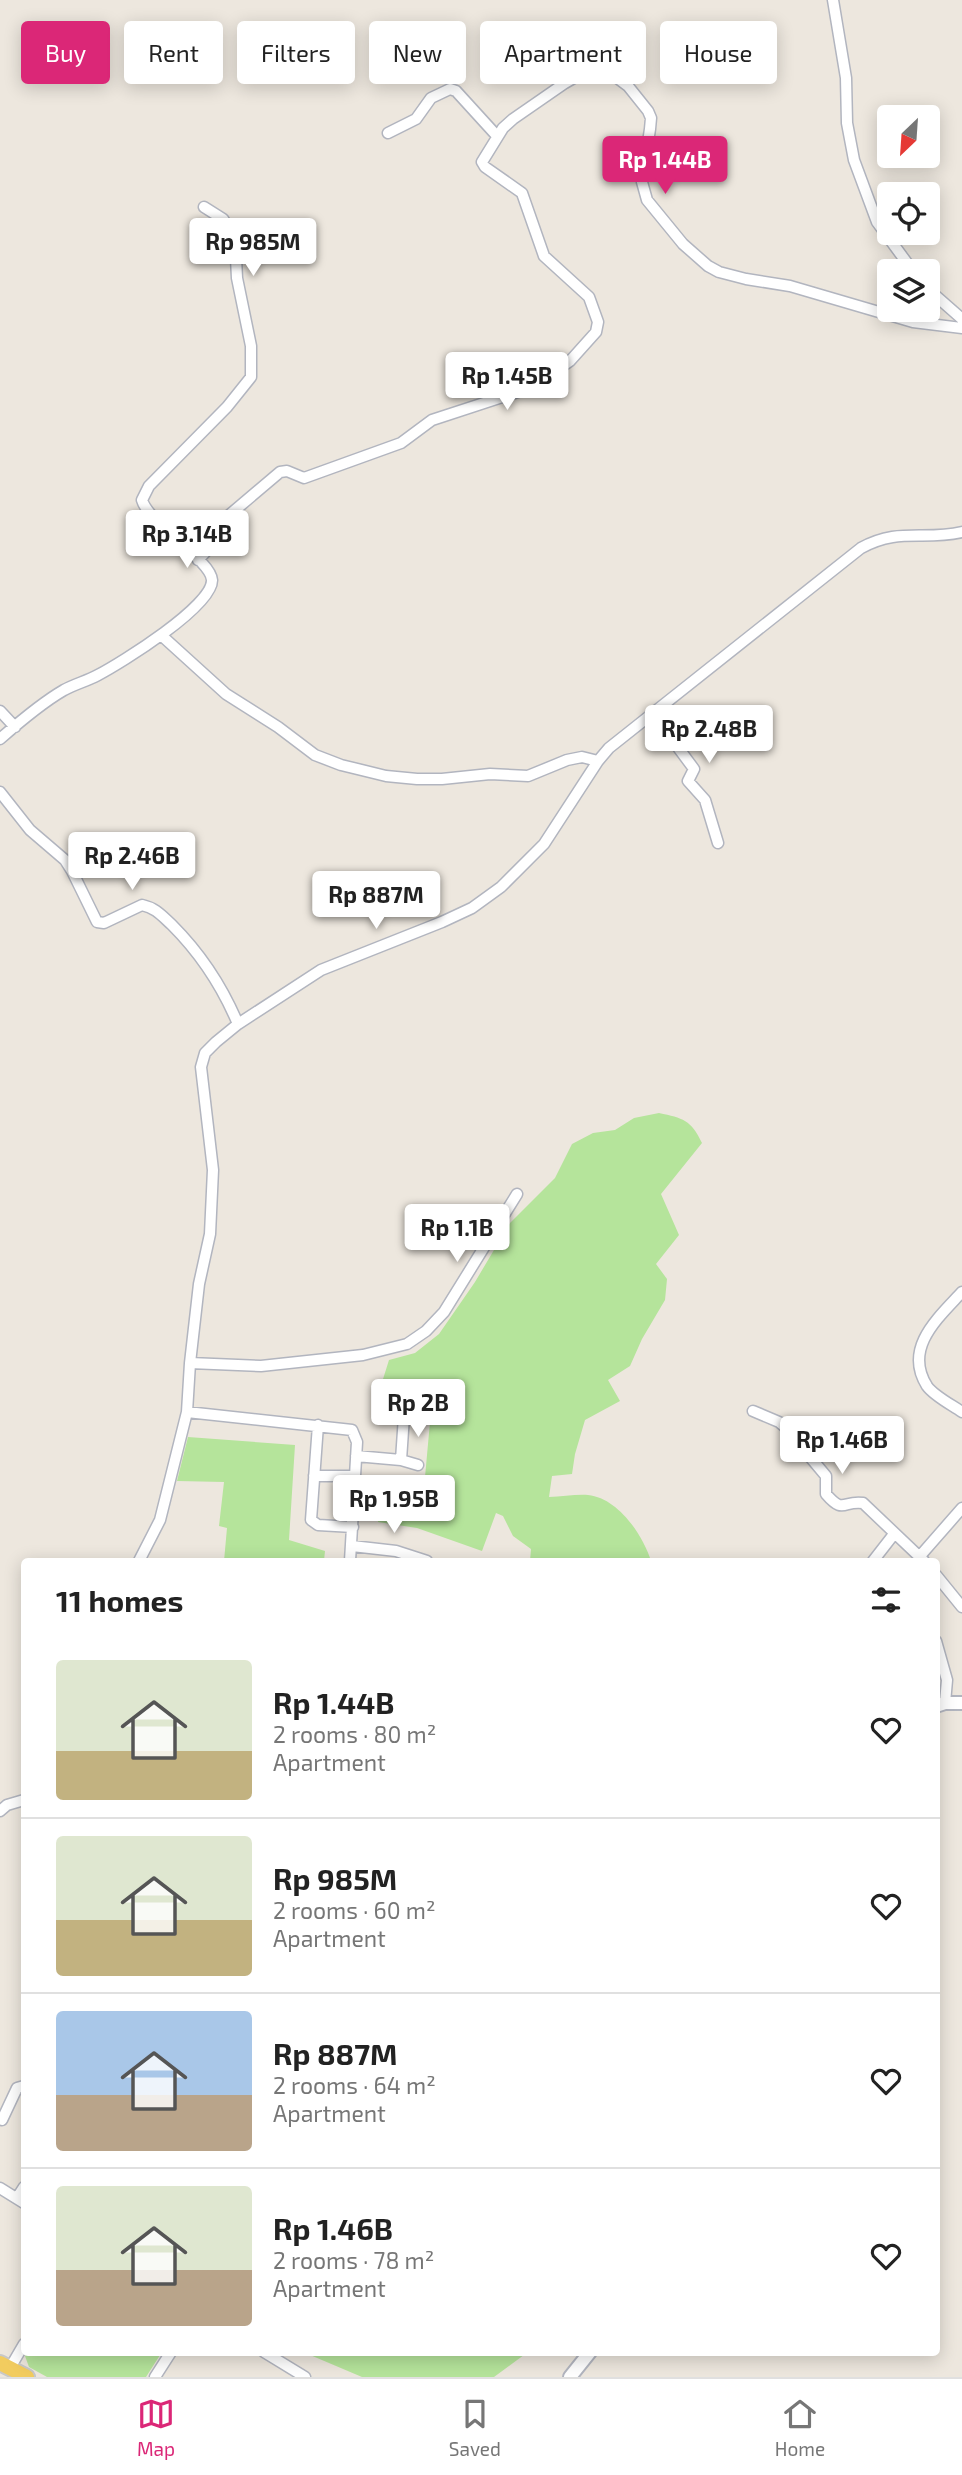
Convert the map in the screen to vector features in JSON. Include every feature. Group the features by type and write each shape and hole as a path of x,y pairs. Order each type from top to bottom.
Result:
{"main road":[{"path":"5,2365 27,2377"}],"street":[{"path":"834,0 846,78 846,123 854,160 877,222 904,259"},
{"path":"198,560 211,546 208,533 280,472 287,471 304,478 401,443 432,421 526,390 570,361 593,337 598,322 587,293 544,256 520,191 483,164 483,158 503,128 529,107 584,72 604,70 643,102 651,118 642,182 647,200 683,244 708,266 732,276 834,297 913,322 962,328"},
{"path":"388,133 416,119 431,98 450,89 456,91 497,136"},
{"path":"0,739 63,690 98,675 162,635 186,616 209,590 212,579 198,560 148,511 142,500 149,486 227,407 251,377 251,346 237,278 235,238 223,219 204,207"},
{"path":"940,300 962,319"},
{"path":"141,1558 160,1520 187,1412 199,1284 210,1234 213,1170 201,1067 205,1053 239,1024 321,970 442,922 472,908 502,887 544,844 609,748 860,548 892,535 962,533"},
{"path":"162,635 226,695 278,727 315,755 341,765 386,776 442,779 490,774 528,776 574,759 589,758 598,761"},
{"path":"0,711 15,727"},
{"path":"645,720 671,738 694,769 688,781 705,800 718,844"},
{"path":"0,792 30,830 65,860 97,922 104,923 142,905 156,909 192,944 210,968 239,1024"},
{"path":"190,1363 261,1366 363,1355 407,1344 426,1331 444,1312 517,1194"},
{"path":"962,1292 927,1333 919,1349 919,1367 928,1388 962,1412"},
{"path":"753,1411 785,1427 826,1476 826,1494 835,1504 843,1507 860,1502 922,1558 962,1508"},
{"path":"187,1412 352,1430 356,1437 356,1456 350,1558"},
{"path":"401,1460 404,1416"},
{"path":"318,1425 311,1520 313,1524 353,1527"},
{"path":"356,1456 401,1460 418,1465"},
{"path":"314,1476 355,1476"},
{"path":"875,1558 894,1534"},
{"path":"352,1546 396,1556"},
{"path":"940,1580 962,1607"},
{"path":"940,1655 947,1680 941,1704 962,1703"},
{"path":"0,1811 7,1805 21,1801"},
{"path":"2,2120 17,2088 21,2087"},
{"path":"0,2188 21,2200"},
{"path":"5,2365 21,2347"},
{"path":"155,2377 168,2356"},
{"path":"271,2356 305,2377"},
{"path":"570,2377 587,2356"}],"green space":[{"path":"659,1113 685,1121 694,1129 702,1143 661,1194 679,1235 656,1264 667,1279 665,1300 630,1366 608,1380 620,1401 585,1420 572,1474 552,1476 549,1497 588,1495 609,1503 628,1519 650,1558 530,1558 531,1549 513,1536 503,1516 496,1513 482,1551 417,1528 378,1522 383,1480 424,1488 432,1400 378,1395 389,1360 415,1353 439,1334 475,1282 510,1223 555,1178 572,1144 593,1133 615,1130 634,1118"},
{"path":"188,1437 295,1445 289,1540 325,1551 324,1558 224,1558 227,1528 219,1526 224,1482 177,1481"},
{"path":"25,2356 159,2356 146,2377 47,2377 29,2367"},
{"path":"312,2356 523,2356 494,2377 362,2377"}]}
